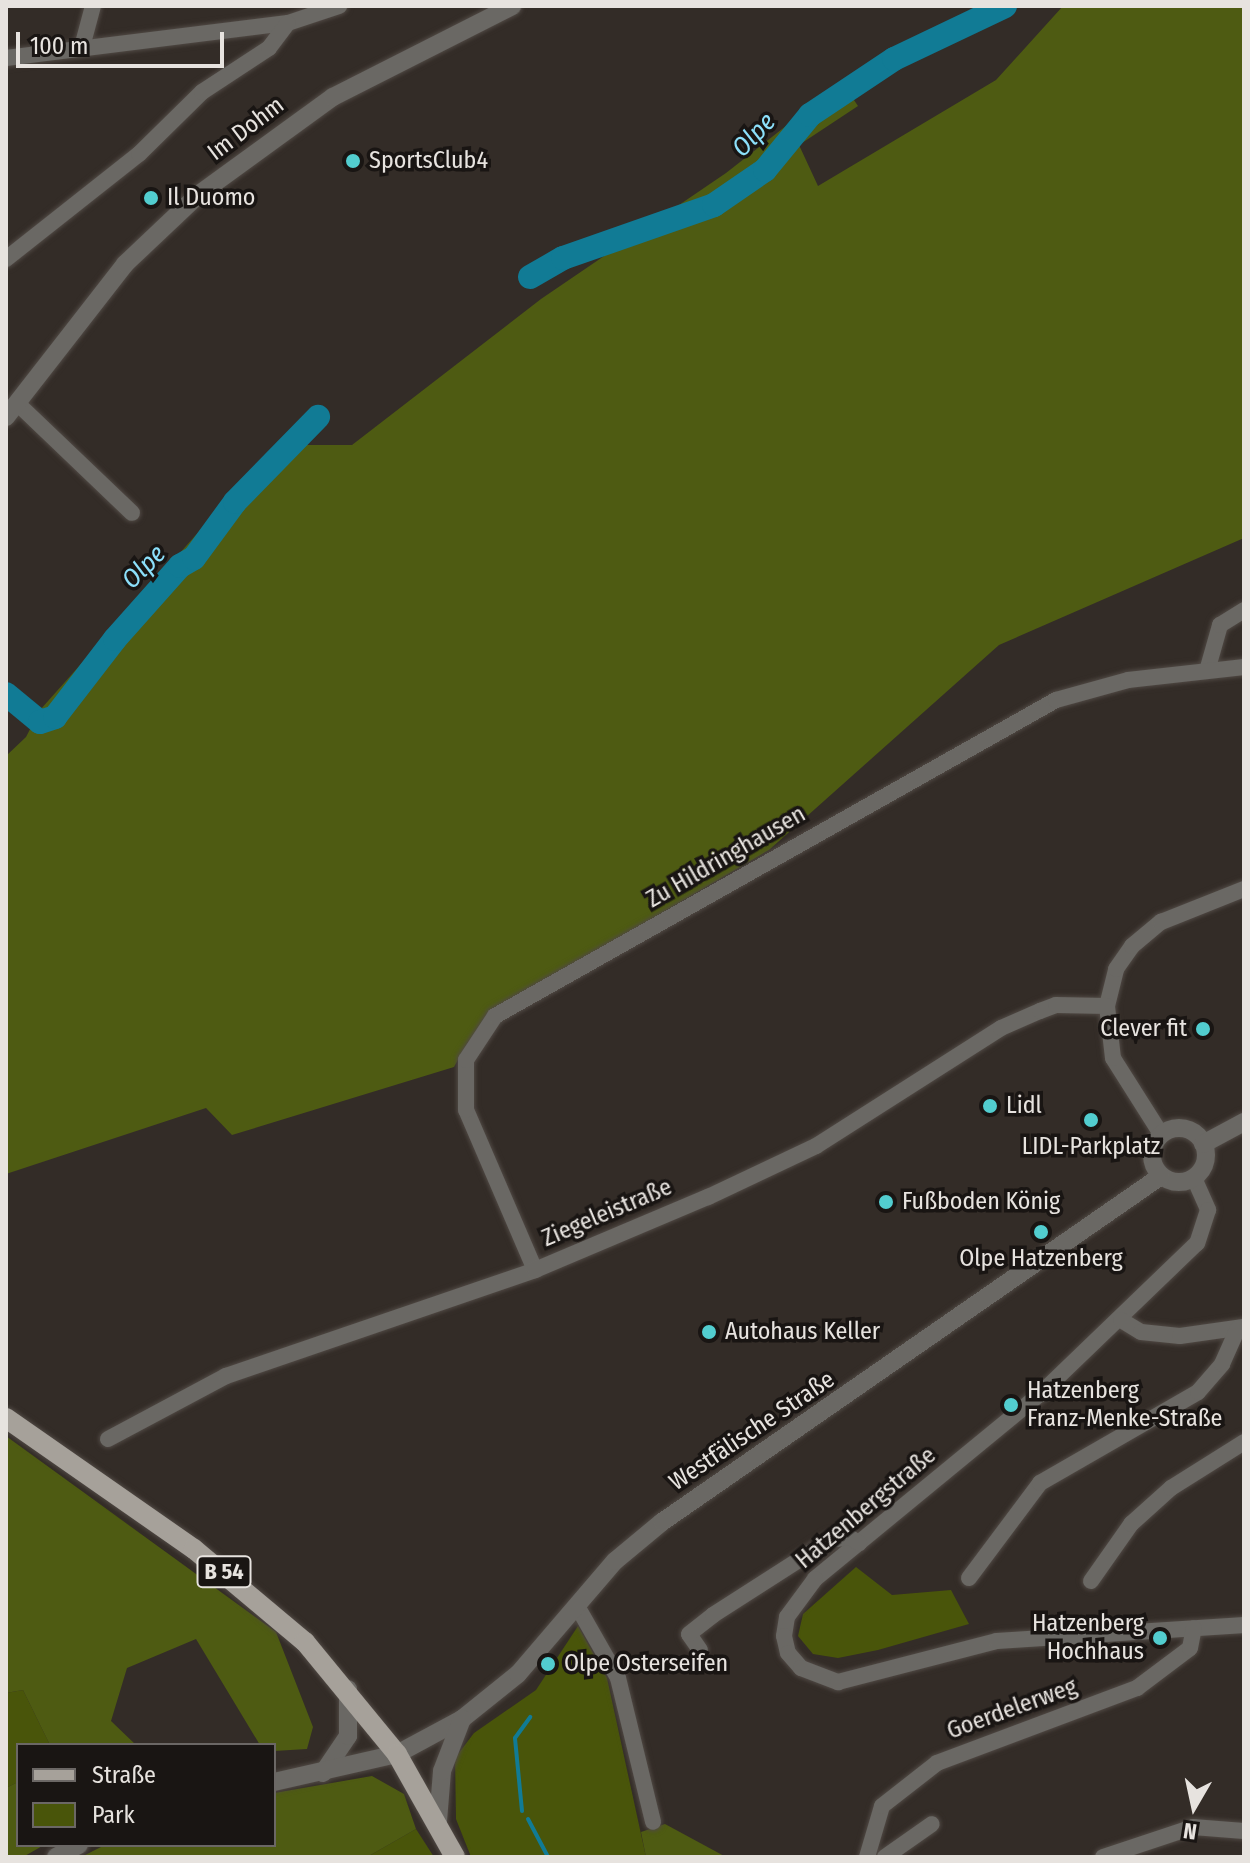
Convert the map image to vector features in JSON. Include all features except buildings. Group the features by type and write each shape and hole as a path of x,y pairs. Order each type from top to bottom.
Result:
{"main road":[{"name":"B 54","path":"6,1418 255,1596 348,1689 397,1754 438,1821 455,1857"}],"street":[{"path":"82,47 93,6"},
{"path":"6,58 288,23 339,6"},
{"name":"Im Dohm","path":"11,410 90,306 198,195 333,97 499,8"},
{"path":"6,259 139,154 202,92 269,48 288,23"},
{"path":"11,410 132,513"},
{"path":"1207,671 1217,633 1228,616 1244,610"},
{"path":"1217,633 1225,670"},
{"name":"Zu Hildringhausen","path":"535,1270 466,1110 466,1060 495,1016 1056,700 1128,680 1244,667"},
{"path":"1161,1134 1113,1058 1107,1006 1116,969 1132,946 1161,922 1244,889"},
{"name":"Ziegeleistraße","path":"108,1439 226,1376 535,1270 816,1146 1001,1028 1056,1005 1107,1006"},
{"path":"1203,1144 1244,1122"},
{"path":"1184,1129 1203,1144 1206,1160 1194,1178 1176,1182 1161,1176 1152,1151 1161,1134 1184,1129"},
{"name":"Westfälische Straße","path":"276,1782 397,1754 462,1719 518,1674 615,1561 662,1522 1161,1176"},
{"name":"Hatzenbergstraße","path":"1194,1178 1208,1210 1206,1228 1121,1320 1029,1404 815,1579 787,1617 788,1653 821,1679 857,1679 997,1641 1244,1625"},
{"path":"1121,1320 1141,1332 1180,1336 1241,1327"},
{"path":"969,1578 1040,1483 1198,1392 1222,1364 1241,1327"},
{"path":"1091,1581 1131,1524 1171,1488 1244,1442"},
{"path":"700,1650 689,1634 713,1615 830,1540 849,1537 859,1543"},
{"path":"577,1606 618,1678 653,1822"},
{"name":"Goerdelerweg","path":"867,1857 882,1806 937,1763 1137,1688 1190,1648 1194,1628"},
{"path":"323,1773 348,1736 348,1689"},
{"path":"438,1821 442,1771 462,1719"},
{"path":"885,1857 932,1824"},
{"path":"1103,1857 1193,1827 1244,1831"},
{"path":"56,1857 75,1847"}],"green space":[{"path":"1063,6 1244,6 1244,538 999,645 769,850 562,971 468,1042 454,1067 232,1135 206,1108 6,1174 6,756 26,737 40,710 276,445 352,445 541,299 726,173 842,82 858,106 799,145 818,186 996,80"},
{"path":"6,1436 276,1632 313,1727 307,1749 276,1751 276,1743 259,1743 196,1639 127,1668 111,1721 134,1743 49,1743 23,1690 6,1693"},
{"path":"856,1567 892,1595 951,1590 969,1624 838,1658 813,1654 798,1636 803,1614"},
{"path":"578,1626 607,1678 646,1857 471,1857 456,1819 455,1758 474,1733 536,1690"},
{"path":"23,1690 49,1743 16,1743 16,1783 6,1788 6,1693"},
{"path":"372,1776 404,1794 416,1829 367,1857 81,1857 101,1847 276,1847 276,1793"},
{"path":"16,1783 16,1847 40,1847 23,1857 6,1857 6,1788"},
{"path":"665,1824 726,1857 646,1857 641,1832"},
{"path":"416,1829 434,1857 367,1857"}],"waterway":[{"name":"Olpe","path":"530,277 563,258 714,205 765,170 810,115 894,59 1005,6"},
{"name":"Olpe","path":"6,694 40,722 55,717 115,639 180,566 194,558 235,502 318,417"},
{"path":"522,1811 515,1738 530,1717"},
{"path":"528,1819 548,1857"}],"place":[{"name":"SportsClub4","path":"353,161"},
{"name":"Il Duomo","path":"151,198"},
{"name":"Clever fit","path":"1203,1029"},
{"name":"Lidl","path":"990,1106"},
{"name":"LIDL-Parkplatz","path":"1091,1120"},
{"name":"Fußboden König","path":"886,1202"},
{"name":"Olpe Hatzenberg","path":"1041,1232"},
{"name":"Autohaus Keller","path":"709,1332"},
{"name":"Hatzenberg Franz-Menke-Straße","path":"1011,1405"},
{"name":"Hatzenberg Hochhaus","path":"1160,1638"},
{"name":"Olpe Osterseifen","path":"548,1664"}]}
